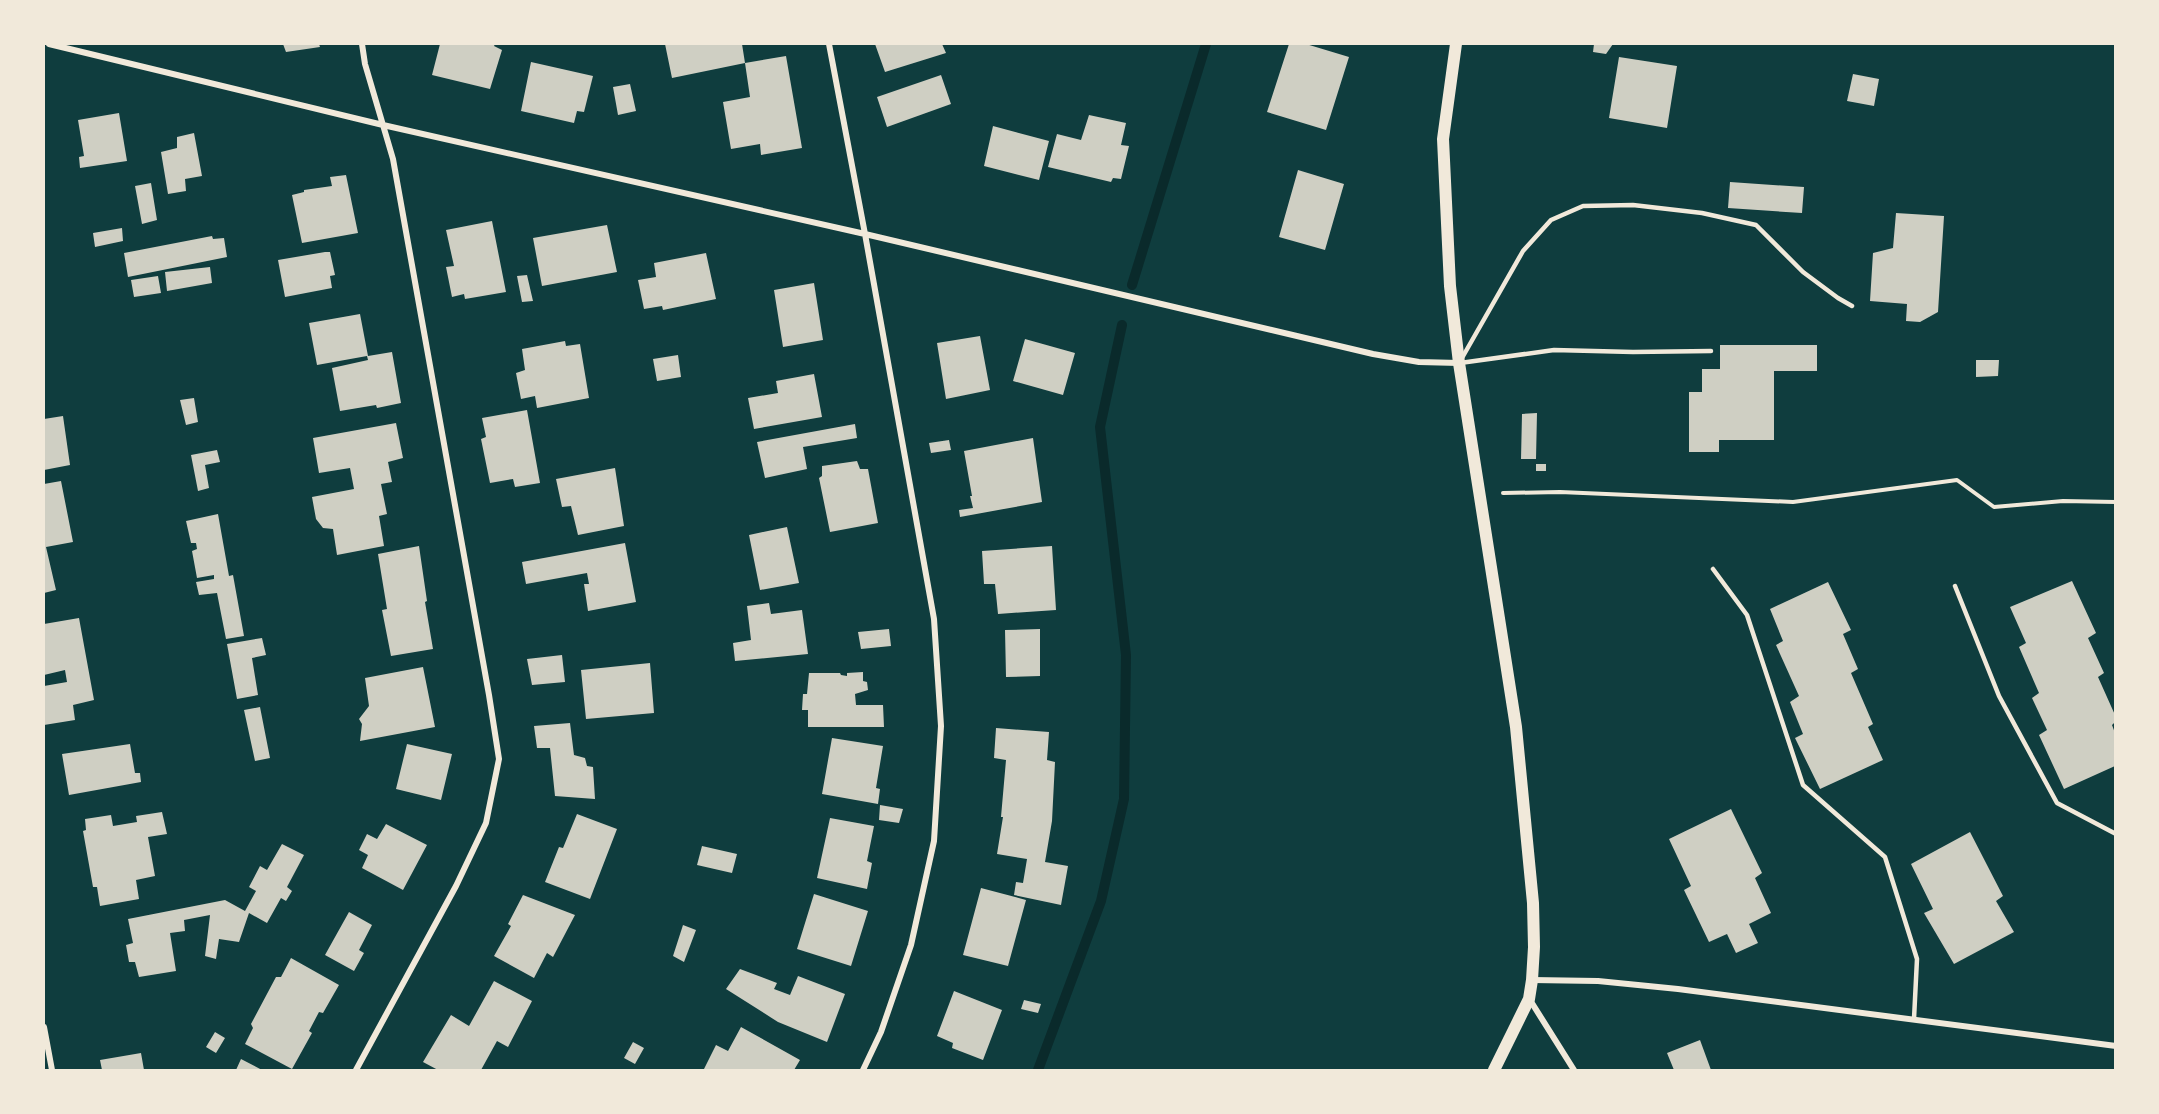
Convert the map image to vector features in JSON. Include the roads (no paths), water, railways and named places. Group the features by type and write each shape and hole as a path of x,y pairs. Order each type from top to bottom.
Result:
{"main road":[{"path":"1456,44 1443,139 1450,286 1459,363 1516,727 1533,903 1534,947 1529,999 1494,1071"}],"street":[{"path":"49,44 382,125 865,234 1373,354 1419,362 1459,363"},
{"path":"356,1071 456,886 486,823 499,759 393,159 362,44"},
{"path":"829,44 934,619 941,726 934,841 911,945 881,1032 863,1071"},
{"path":"1532,980 1598,981 1678,989 2115,1046"},
{"path":"1529,999 1574,1071"},
{"path":"44,1027 52,1071"}],"lane":[{"path":"1459,363 1523,251 1551,220 1583,206 1633,205 1702,213 1756,225 1803,272 1852,306"},
{"path":"1459,363 1554,350 1711,351"},
{"path":"1713,569 1747,615 1803,785 1884,857 1917,959 1914,1019"},
{"path":"1955,586 1999,696 2057,803 2115,834"}],"waterway":[{"path":"1132,285 1206,44"},
{"path":"1038,1070 1101,901 1124,799 1126,655 1100,427 1122,325"}]}
